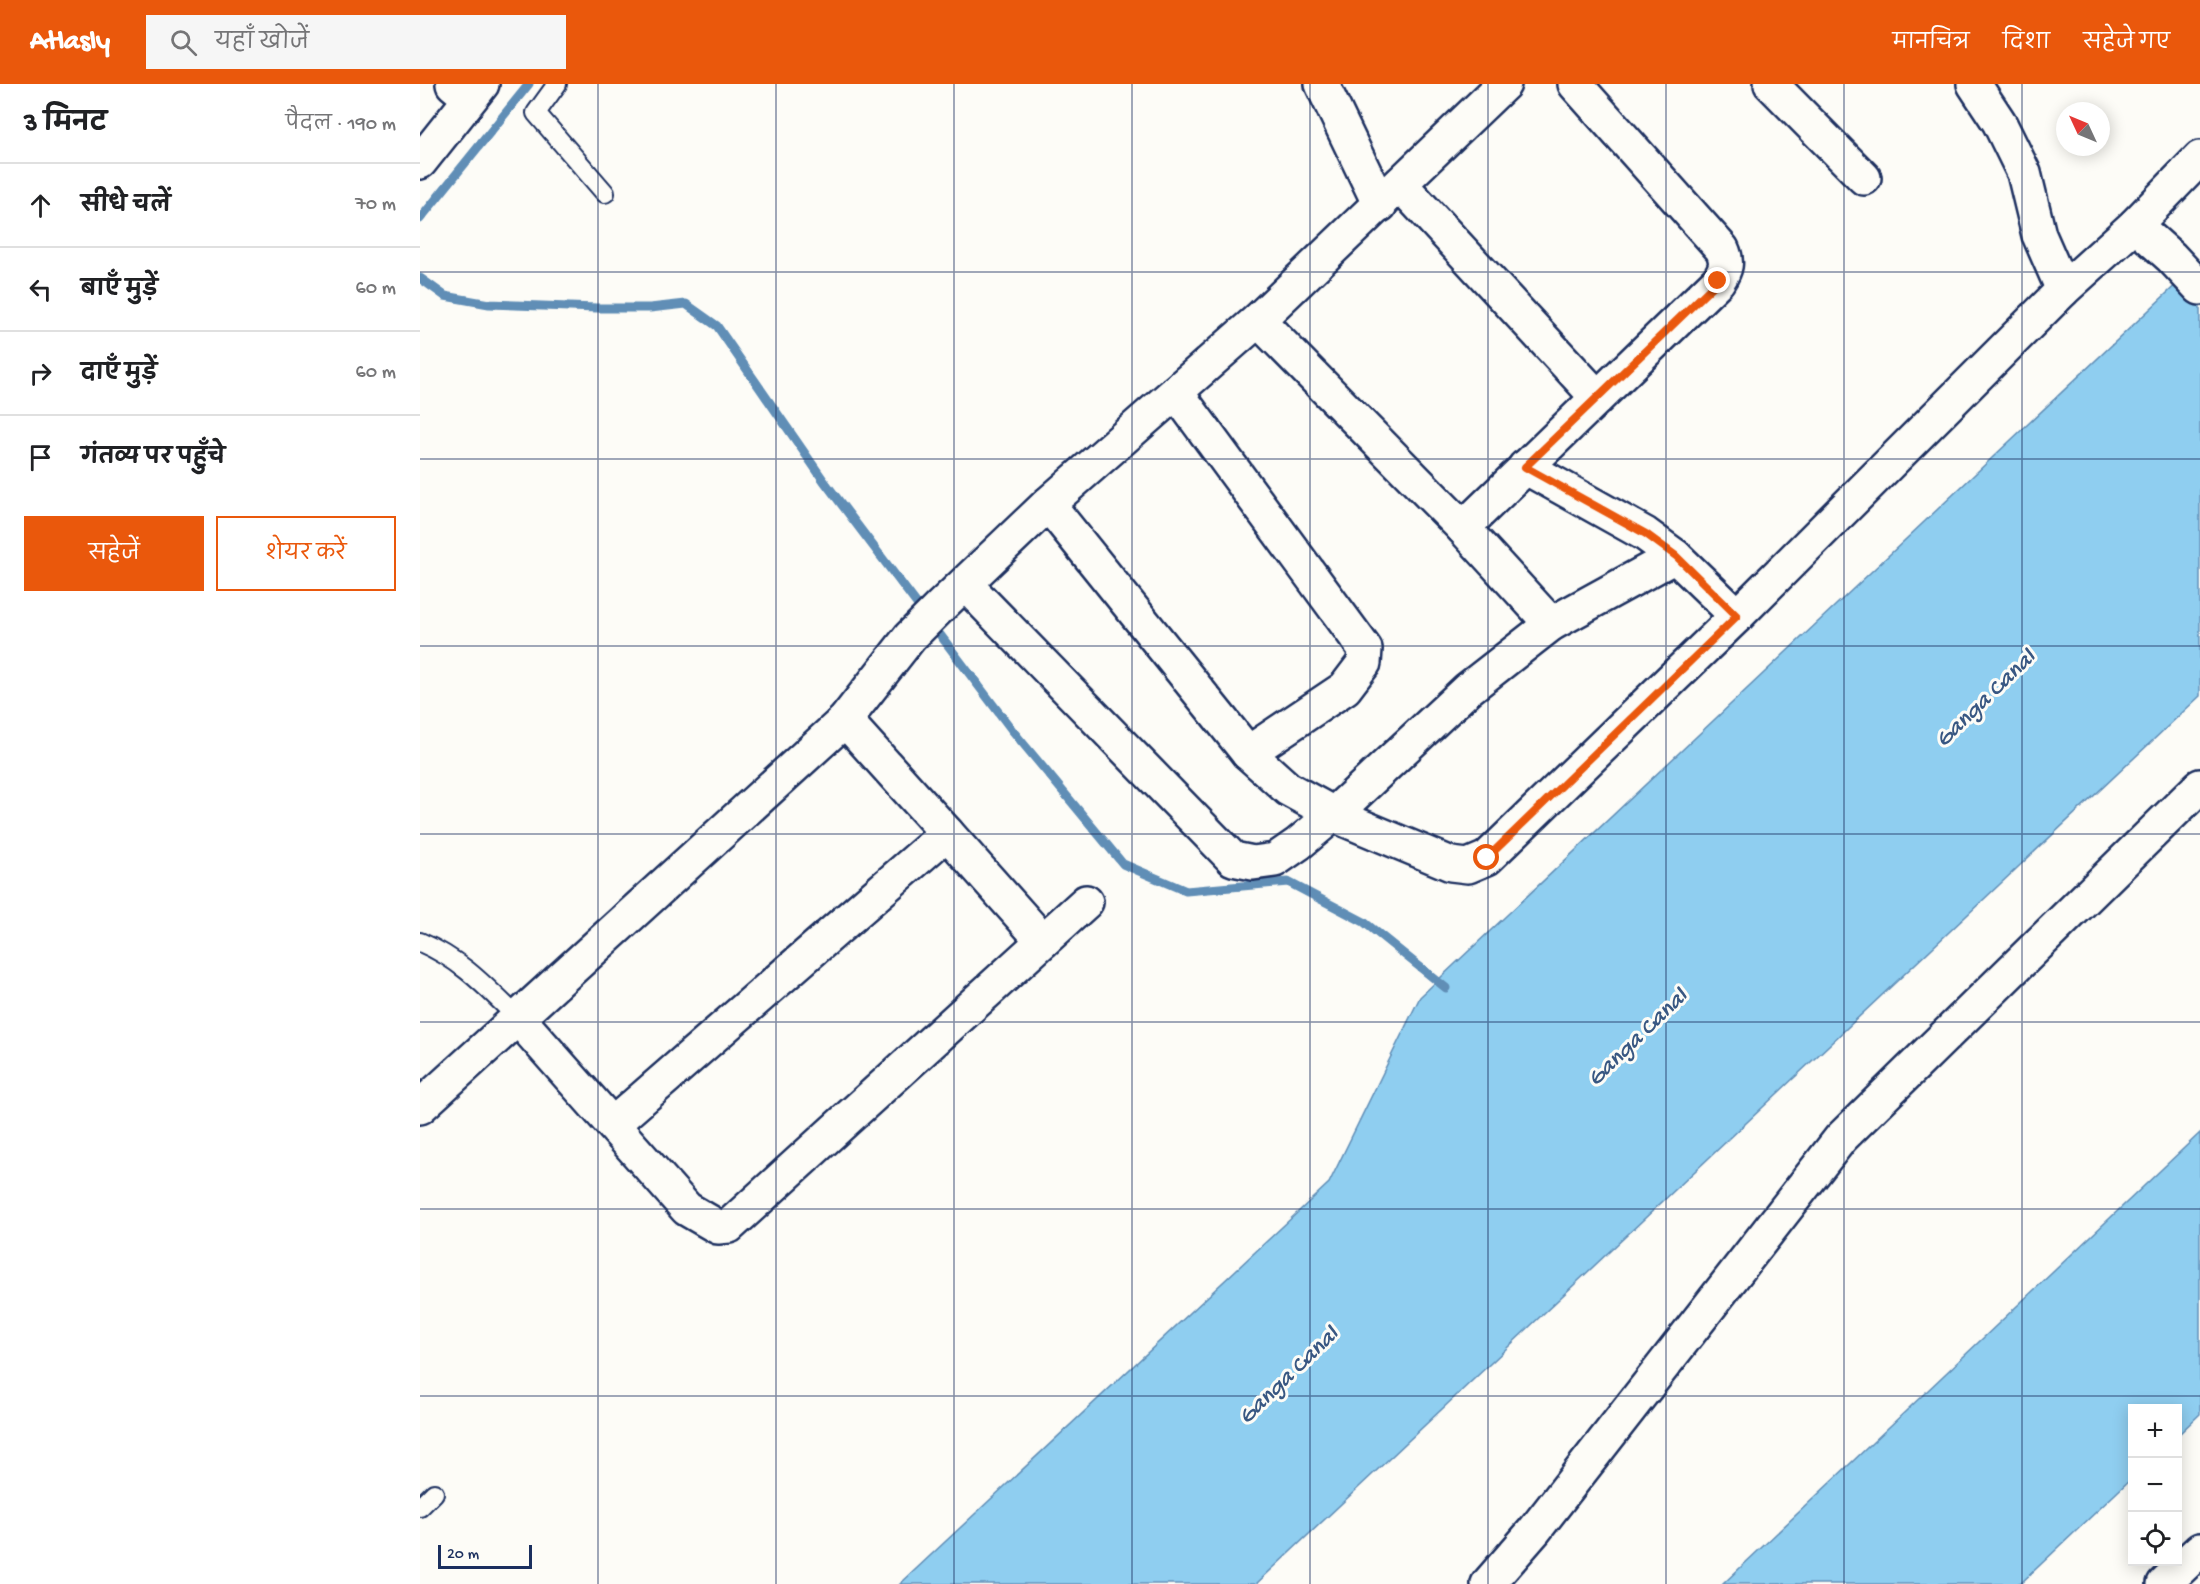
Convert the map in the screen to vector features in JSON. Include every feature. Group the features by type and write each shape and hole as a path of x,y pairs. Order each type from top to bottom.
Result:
{"street":[{"path":"1322,84 1390,195 1596,397"},
{"path":"420,1107 845,720 910,637 1048,504 1258,320 1504,84"},
{"path":"1463,528 1718,281 1725,270 1727,259 1722,249 1575,84"},
{"path":"1974,84 1999,122 2024,173 2039,235 2062,290"},
{"path":"420,162 468,89"},
{"path":"1786,89 1864,178"},
{"path":"1048,504 1248,753 1288,789 1334,814 1451,864 1468,866 1487,858 1737,616 2062,290 2135,225 2200,158"},
{"path":"2135,225 2171,257 2200,288"},
{"path":"1258,320 1463,528 1551,624"},
{"path":"1176,392 1365,649 1364,663 1345,688 1248,753"},
{"path":"1525,467 1646,534 1676,556 1737,616"},
{"path":"954,595 1233,859 1253,862 1275,860 1298,844 1334,814 1468,689 1551,624 1676,556"},
{"path":"845,720 1042,941"},
{"path":"1488,1584 1534,1531 1841,1138 2200,786"},
{"path":"613,1124 947,833"},
{"path":"518,1018 687,1209 718,1227 729,1226 1086,903"},
{"path":"2164,1584 2200,1551"}],"lane":[{"path":"557,84 536,113 605,193"},
{"path":"420,942 444,952 469,970 518,1018"},
{"path":"420,1507 434,1493"}],"water":[{"name":"Ganga Canal","path":"2200,262 2200,696 1256,1584 900,1584 1329,1183 1420,997"},
{"path":"2200,1133 2200,1414 2182,1431 2182,1404 2128,1404 2128,1482 2020,1584 1723,1584"}],"waterway":[{"path":"420,219 529,84"},
{"path":"420,278 445,296 489,304 597,308 650,308 686,304 717,326 824,481 1012,730 1123,864 1186,891 1288,882 1364,922 1446,988"}],"route":[{"path":"1487,858 1737,616 1676,556 1646,534 1525,467 1718,281"}]}
